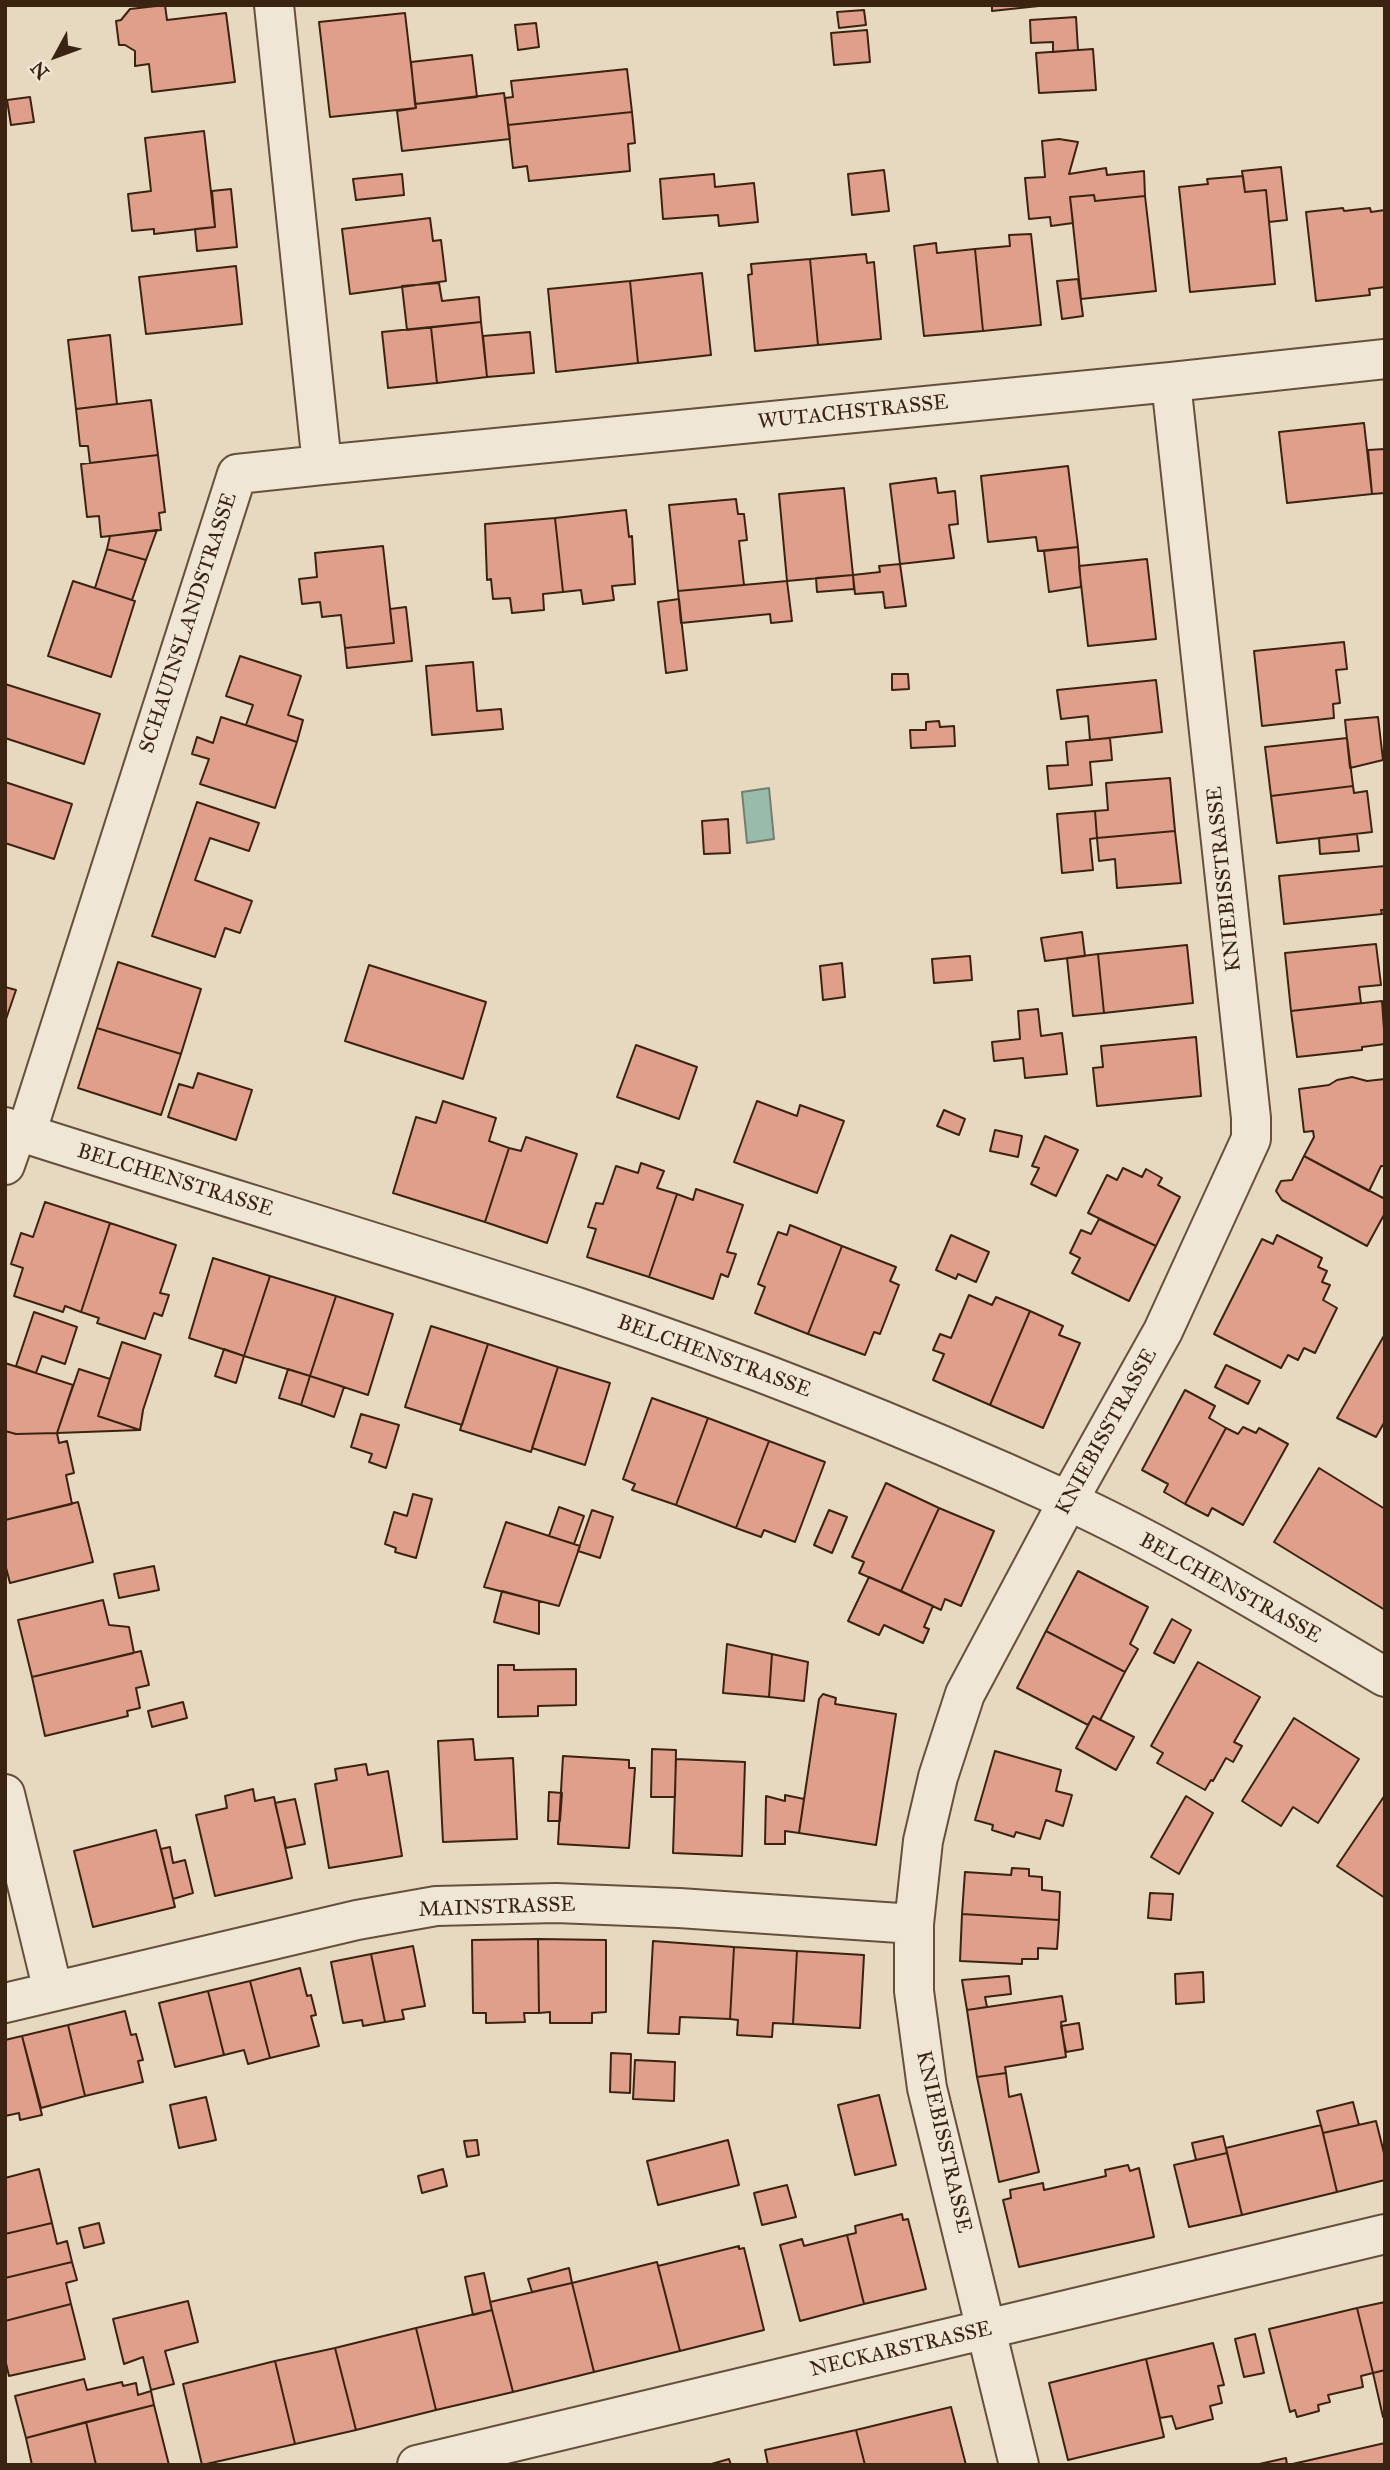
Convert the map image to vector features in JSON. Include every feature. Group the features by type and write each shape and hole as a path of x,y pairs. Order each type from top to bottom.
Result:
{"street":[{"path":"274,5 322,465"},
{"name":"WUTACHSTRASSE","path":"322,465 1385,359"},
{"name":"KNIEBISSTRASSE","path":"1019,2465 927,2088 914,1991 914,1924 923,1842 938,1777 965,1694 1163,1331 1251,1139 1251,1118 1171,382"},
{"name":"SCHAUINSLANDSTRASSE","path":"13,1139 237,474 322,465"},
{"name":"BELCHENSTRASSE","path":"13,1139 578,1308 812,1393 1068,1501 1231,1586 1385,1677"},
{"path":"5,1794 53,1991"},
{"name":"MAINSTRASSE","path":"5,2003 357,1920 436,1906 556,1903 678,1908 914,1924"},
{"name":"NECKARSTRASSE","path":"417,2465 1385,2234"}],"shaded area":[{"path":"769,788 774,839 747,843 742,792"}],"building":[{"path":"165,5 167,20 226,13 235,82 152,92 149,64 135,66 135,51 125,45 119,45 116,21 121,20 130,9"},
{"path":"992,5 1048,5 992,11"},
{"path":"864,10 866,25 839,28 837,12"},
{"path":"405,13 416,108 330,117 319,22"},
{"path":"1076,17 1078,50 1053,52 1053,42 1031,43 1030,20"},
{"path":"536,23 539,47 518,50 515,25"},
{"path":"867,30 870,62 834,65 831,33"},
{"path":"1093,49 1096,90 1039,93 1036,53"},
{"path":"472,55 477,97 415,104 411,62"},
{"path":"627,69 632,112 508,125 505,98 513,97 511,81"},
{"path":"504,93 510,139 402,151 397,111 416,108 415,104"},
{"path":"30,97 34,122 11,125 7,100"},
{"path":"632,112 635,143 628,144 630,171 529,181 527,166 513,168 508,125"},
{"path":"204,131 215,227 154,234 154,229 132,231 128,194 151,191 145,138"},
{"path":"1059,139 1078,142 1069,174 1106,168 1107,175 1144,171 1145,196 1095,201 1094,195 1070,197 1073,223 1051,226 1050,217 1029,219 1025,178 1045,177 1042,141"},
{"path":"1281,167 1287,220 1269,222 1266,190 1245,192 1242,171"},
{"path":"884,170 889,211 852,215 848,174"},
{"path":"402,174 404,195 356,200 353,179"},
{"path":"714,174 715,187 754,183 758,222 719,226 718,215 663,219 660,179"},
{"path":"1243,176 1245,192 1266,190 1275,284 1190,292 1179,187 1208,184 1207,179"},
{"path":"231,189 237,247 197,251 195,229 215,227 212,191"},
{"path":"1094,195 1095,201 1145,196 1156,291 1081,299 1070,197"},
{"path":"1343,208 1344,211 1370,208 1371,212 1385,210 1385,287 1369,289 1370,295 1316,301 1306,212"},
{"path":"430,218 433,241 441,240 446,281 350,294 342,229"},
{"path":"1031,234 1041,325 983,331 975,249 1010,246 1009,235"},
{"path":"936,243 937,253 975,249 983,331 924,336 914,246"},
{"path":"866,254 867,263 874,262 881,339 818,345 810,259"},
{"path":"810,259 818,345 755,351 748,275 752,274 751,264"},
{"path":"236,266 242,324 146,334 139,277"},
{"path":"702,273 711,355 638,363 630,281"},
{"path":"1078,279 1083,316 1062,319 1057,281"},
{"path":"630,281 638,363 556,372 548,289"},
{"path":"439,283 442,301 479,297 481,322 407,330 402,286"},
{"path":"481,322 487,377 437,383 431,327"},
{"path":"431,327 437,383 388,388 382,332"},
{"path":"530,332 534,373 487,377 483,336"},
{"path":"110,335 117,404 76,409 68,340"},
{"path":"151,400 158,455 90,463 88,446 80,446 76,409"},
{"path":"1364,423 1372,494 1287,503 1279,432"},
{"path":"1385,449 1385,493 1372,494 1368,450"},
{"path":"158,455 165,512 159,513 161,530 101,537 99,516 87,517 81,464"},
{"path":"1068,466 1078,547 1038,551 1036,537 988,542 981,476"},
{"path":"936,478 938,493 955,491 958,524 949,525 954,558 900,564 890,484"},
{"path":"844,488 853,575 787,581 779,494"},
{"path":"736,499 738,514 744,514 747,540 739,541 744,585 678,591 669,505"},
{"path":"626,510 629,537 632,536 635,584 612,586 614,600 583,604 581,590 563,592 555,518"},
{"path":"555,518 563,592 543,594 544,610 512,613 510,598 493,599 491,579 487,580 485,524"},
{"path":"157,530 146,560 107,549 110,536"},
{"path":"383,546 394,643 345,648 341,615 322,617 320,602 302,604 299,579 317,577 315,553"},
{"path":"1078,547 1081,587 1049,592 1044,551"},
{"path":"107,549 146,560 132,600 95,588"},
{"path":"1147,559 1156,639 1088,646 1079,566"},
{"path":"900,564 906,606 885,608 883,592 855,594 853,575 880,572 879,566"},
{"path":"853,575 854,589 817,592 816,578"},
{"path":"73,581 135,601 111,677 48,656"},
{"path":"787,581 792,621 771,623 770,614 681,623 678,591"},
{"path":"679,599 687,670 666,673 658,602"},
{"path":"406,607 412,661 347,668 345,648 394,643 390,609"},
{"path":"1344,642 1347,669 1336,670 1340,703 1333,704 1334,718 1262,726 1254,651"},
{"path":"240,656 301,676 288,715 303,720 297,742 246,725 253,705 226,696"},
{"path":"473,662 477,711 501,709 503,729 432,735 426,666"},
{"path":"892,674 908,674 909,689 892,690"},
{"path":"1156,680 1162,732 1090,740 1088,716 1061,719 1057,690"},
{"path":"5,684 100,714 84,764 5,738"},
{"path":"221,717 297,742 275,808 200,784 209,759 192,754 197,737 213,743"},
{"path":"1378,717 1383,760 1350,768 1345,720"},
{"path":"939,721 940,727 954,726 955,746 911,748 910,730 926,730 926,722"},
{"path":"1110,738 1112,760 1090,762 1092,785 1049,789 1047,766 1068,765 1066,742"},
{"path":"1347,738 1353,786 1271,796 1265,747"},
{"path":"1170,778 1175,831 1097,838 1095,811 1108,810 1106,783"},
{"path":"5,782 72,804 54,859 5,843"},
{"path":"1353,786 1354,793 1367,791 1372,832 1277,843 1271,796"},
{"path":"197,802 259,823 249,851 210,838 195,880 252,901 240,933 225,928 215,957 152,936"},
{"path":"1095,811 1097,838 1090,839 1093,870 1062,873 1057,814"},
{"path":"728,819 730,853 704,854 702,821"},
{"path":"1175,831 1181,883 1117,888 1115,859 1099,861 1097,838"},
{"path":"1357,834 1359,851 1320,854 1319,838"},
{"path":"1385,866 1385,910 1381,910 1382,914 1284,924 1279,876"},
{"path":"1082,932 1085,956 1045,961 1041,938"},
{"path":"1376,944 1381,985 1359,987 1361,1003 1291,1011 1285,953"},
{"path":"1187,945 1193,1003 1104,1013 1098,954"},
{"path":"1098,954 1104,1013 1073,1016 1067,958"},
{"path":"970,956 972,980 934,983 932,959"},
{"path":"118,962 201,989 181,1054 97,1028"},
{"path":"842,963 845,997 823,1000 820,966"},
{"path":"369,965 486,1002 463,1079 345,1041"},
{"path":"5,987 16,990 5,1022"},
{"path":"1382,1001 1385,1044 1362,1047 1362,1050 1297,1057 1291,1011"},
{"path":"1038,1009 1041,1036 1062,1033 1067,1074 1025,1078 1023,1058 994,1061 992,1042 1020,1039 1018,1011"},
{"path":"97,1028 181,1054 161,1115 78,1088"},
{"path":"1196,1037 1201,1096 1097,1106 1093,1068 1103,1067 1101,1046"},
{"path":"636,1045 697,1067 679,1119 617,1097"},
{"path":"198,1073 252,1090 236,1140 168,1117 179,1084 193,1088"},
{"path":"1352,1077 1367,1081 1385,1079 1385,1166 1381,1166 1369,1191 1304,1156 1314,1137 1313,1131 1304,1132 1299,1089 1329,1085"},
{"path":"443,1101 496,1118 489,1141 509,1148 485,1222 393,1193 416,1117 436,1123"},
{"path":"757,1101 797,1116 800,1105 844,1121 817,1193 734,1162"},
{"path":"944,1110 965,1119 959,1135 937,1126"},
{"path":"995,1130 1022,1136 1018,1157 990,1151"},
{"path":"1045,1136 1078,1150 1056,1196 1031,1184 1039,1168 1032,1166"},
{"path":"526,1137 577,1154 547,1243 485,1222 509,1148 521,1151"},
{"path":"1304,1156 1385,1199 1385,1213 1367,1246 1282,1200 1276,1191 1281,1181 1292,1180"},
{"path":"641,1163 664,1171 657,1188 677,1194 649,1277 587,1257 596,1229 588,1227 596,1203 603,1204 616,1166 638,1173"},
{"path":"1123,1168 1142,1177 1146,1169 1162,1178 1158,1185 1180,1197 1156,1246 1088,1213 1107,1175 1117,1180"},
{"path":"696,1189 743,1205 727,1252 736,1254 728,1277 721,1274 713,1299 649,1277 677,1194 693,1200"},
{"path":"45,1202 110,1223 81,1312 65,1306 63,1312 14,1296 23,1268 11,1264 21,1233 33,1237"},
{"path":"1099,1219 1156,1246 1129,1301 1072,1273 1080,1258 1070,1253 1081,1230 1091,1234"},
{"path":"110,1223 176,1245 160,1293 169,1295 162,1316 154,1313 145,1339 97,1323 99,1318 81,1312"},
{"path":"790,1225 842,1246 808,1334 755,1313 765,1287 758,1284 778,1232 787,1235"},
{"path":"951,1235 989,1252 976,1282 958,1274 956,1279 936,1270"},
{"path":"1277,1235 1322,1258 1318,1267 1327,1271 1322,1282 1330,1285 1323,1300 1337,1308 1315,1353 1304,1348 1298,1360 1288,1355 1281,1368 1214,1334 1262,1239 1273,1244"},
{"path":"842,1246 896,1267 890,1281 899,1285 880,1334 874,1332 865,1355 808,1334"},
{"path":"213,1258 270,1276 244,1356 189,1338"},
{"path":"270,1276 336,1296 310,1376 244,1356"},
{"path":"969,1295 992,1305 996,1297 1030,1311 990,1405 933,1380 944,1354 933,1350 940,1334 951,1338"},
{"path":"336,1296 393,1314 368,1395 310,1376"},
{"path":"1030,1311 1063,1326 1059,1335 1080,1343 1043,1428 990,1405"},
{"path":"34,1312 77,1327 65,1364 42,1356 36,1373 16,1366"},
{"path":"431,1326 488,1344 462,1425 405,1407"},
{"path":"1385,1334 1385,1421 1376,1437 1337,1418"},
{"path":"122,1342 161,1355 143,1410 140,1430 98,1416"},
{"path":"488,1344 558,1367 531,1452 460,1430"},
{"path":"224,1349 244,1356 236,1383 215,1376"},
{"path":"5,1363 73,1385 57,1433 16,1434 5,1431"},
{"path":"1226,1365 1260,1381 1248,1404 1215,1387"},
{"path":"558,1367 610,1383 585,1465 532,1448"},
{"path":"79,1369 110,1379 98,1416 140,1430 57,1433"},
{"path":"288,1369 310,1376 301,1405 279,1398"},
{"path":"310,1376 344,1387 334,1417 301,1405"},
{"path":"1185,1390 1215,1406 1209,1418 1226,1428 1185,1504 1164,1492 1168,1484 1142,1470"},
{"path":"652,1398 708,1418 676,1505 632,1490 635,1484 623,1479"},
{"path":"361,1414 399,1425 386,1468 369,1462 372,1454 351,1447"},
{"path":"708,1418 769,1441 736,1528 676,1505"},
{"path":"1243,1427 1256,1433 1259,1428 1288,1444 1243,1525 1212,1508 1208,1516 1185,1504 1226,1428 1238,1434"},
{"path":"5,1431 16,1434 57,1433 59,1443 67,1441 74,1473 66,1475 72,1504 5,1520"},
{"path":"769,1441 825,1462 795,1542 764,1530 761,1537 736,1528"},
{"path":"1319,1468 1385,1509 1385,1610 1274,1542"},
{"path":"886,1483 939,1508 901,1591 859,1573 864,1562 852,1557"},
{"path":"413,1494 432,1499 416,1558 395,1552 396,1548 385,1544 394,1512 407,1516"},
{"path":"78,1502 93,1562 10,1583 5,1564 5,1520"},
{"path":"559,1507 584,1516 574,1544 549,1536"},
{"path":"939,1508 994,1531 961,1606 945,1599 941,1610 901,1591"},
{"path":"592,1510 613,1517 600,1558 578,1551"},
{"path":"829,1510 847,1517 832,1553 814,1545"},
{"path":"506,1522 580,1546 559,1606 484,1587"},
{"path":"154,1566 159,1590 119,1598 114,1574"},
{"path":"1078,1571 1148,1607 1130,1644 1138,1649 1125,1672 1046,1631"},
{"path":"869,1577 933,1606 924,1627 929,1629 923,1643 884,1625 879,1635 848,1621"},
{"path":"502,1591 539,1601 539,1634 494,1622"},
{"path":"103,1600 109,1625 129,1627 134,1653 32,1677 18,1620"},
{"path":"1172,1619 1191,1630 1174,1663 1154,1653"},
{"path":"1046,1631 1125,1672 1100,1720 1093,1716 1088,1725 1017,1688"},
{"path":"727,1644 772,1654 769,1697 723,1693"},
{"path":"141,1651 149,1685 136,1688 140,1708 127,1711 128,1716 45,1736 32,1677"},
{"path":"772,1654 808,1662 804,1701 769,1697"},
{"path":"1198,1662 1260,1697 1234,1742 1242,1746 1233,1762 1226,1758 1205,1790 1157,1763 1163,1753 1151,1746"},
{"path":"498,1665 514,1665 514,1670 576,1669 576,1705 538,1706 538,1716 498,1717"},
{"path":"823,1694 836,1698 835,1704 896,1714 876,1845 799,1833 819,1699"},
{"path":"183,1702 187,1718 152,1727 148,1711"},
{"path":"1093,1716 1134,1737 1116,1770 1076,1748"},
{"path":"1294,1718 1359,1759 1318,1823 1293,1807 1281,1826 1242,1801"},
{"path":"473,1739 475,1760 513,1758 517,1839 443,1842 438,1741"},
{"path":"652,1749 676,1750 675,1797 651,1797"},
{"path":"995,1751 1061,1770 1056,1791 1072,1795 1063,1826 1046,1820 1040,1839 1016,1832 1014,1837 992,1830 993,1825 975,1820"},
{"path":"563,1756 629,1760 629,1768 635,1768 629,1848 558,1844"},
{"path":"676,1759 745,1762 742,1856 673,1853"},
{"path":"366,1764 368,1775 388,1771 402,1856 329,1868 315,1784 337,1780 335,1769"},
{"path":"253,1789 255,1801 274,1797 292,1878 215,1896 196,1815 227,1808 225,1796"},
{"path":"549,1792 562,1793 560,1821 548,1821"},
{"path":"785,1795 804,1799 799,1833 785,1831 785,1844 765,1844 766,1796 785,1801"},
{"path":"1385,1795 1385,1898 1337,1866"},
{"path":"1186,1796 1213,1813 1179,1874 1151,1857"},
{"path":"295,1799 305,1844 286,1848 275,1803"},
{"path":"156,1830 175,1907 93,1927 74,1851"},
{"path":"170,1847 173,1863 185,1860 193,1893 173,1899 161,1849"},
{"path":"1012,1868 1029,1869 1029,1876 1042,1877 1042,1890 1060,1892 1059,1920 962,1914 965,1872 1011,1875"},
{"path":"1150,1893 1173,1894 1171,1920 1148,1918"},
{"path":"962,1914 1059,1920 1057,1949 1038,1948 1038,1959 1022,1959 1022,1964 960,1961"},
{"path":"538,1939 606,1940 606,2012 592,2013 592,2023 550,2023 550,2012 539,2013"},
{"path":"538,1939 539,2013 524,2013 525,2022 486,2023 486,2013 473,2013 472,1940"},
{"path":"653,1941 734,1947 730,2019 680,2017 679,2034 648,2033"},
{"path":"413,1946 425,2006 402,2010 404,2019 385,2022 371,1954"},
{"path":"734,1947 797,1951 793,2024 773,2023 772,2037 737,2035 738,2020 730,2019"},
{"path":"797,1951 864,1955 860,2028 793,2024"},
{"path":"371,1954 385,2022 363,2026 362,2020 343,2023 331,1962"},
{"path":"300,1968 307,1996 311,1995 316,2015 311,2016 319,2046 270,2058 250,1981"},
{"path":"1203,1972 1204,2002 1176,2004 1175,1974"},
{"path":"1009,1976 1011,1994 985,1997 987,2007 967,2010 962,1980"},
{"path":"250,1981 270,2058 248,2064 244,2050 224,2055 208,1991"},
{"path":"208,1991 224,2055 175,2067 159,2003"},
{"path":"1062,1996 1066,2021 1061,2022 1066,2057 1005,2067 1006,2073 977,2077 967,2010"},
{"path":"125,2011 131,2035 136,2034 143,2060 138,2061 143,2082 85,2096 68,2025"},
{"path":"1079,2023 1083,2049 1066,2052 1061,2026"},
{"path":"68,2025 85,2096 41,2108 22,2036"},
{"path":"22,2036 42,2115 20,2120 19,2113 5,2116 5,2040"},
{"path":"611,2053 631,2054 630,2093 610,2092"},
{"path":"635,2060 675,2062 674,2101 633,2099"},
{"path":"1006,2073 1009,2097 1021,2094 1039,2172 999,2182 977,2077"},
{"path":"879,2095 896,2165 855,2175 838,2105"},
{"path":"206,2097 216,2140 179,2148 170,2105"},
{"path":"1353,2102 1359,2125 1323,2133 1317,2111"},
{"path":"1376,2121 1385,2157 1385,2180 1337,2192 1323,2133"},
{"path":"1321,2125 1337,2192 1242,2215 1226,2148"},
{"path":"1223,2136 1227,2153 1196,2160 1192,2143"},
{"path":"477,2140 479,2155 467,2157 464,2141"},
{"path":"728,2140 739,2185 658,2205 647,2161"},
{"path":"1227,2153 1242,2215 1189,2227 1174,2165"},
{"path":"1128,2165 1130,2171 1139,2168 1154,2237 1019,2267 1003,2200 1011,2198 1010,2190 1043,2183 1044,2190 1106,2176 1105,2170"},
{"path":"39,2169 52,2223 5,2234 5,2178"},
{"path":"443,2169 447,2186 422,2193 418,2176"},
{"path":"787,2185 796,2217 762,2225 754,2193"},
{"path":"902,2214 903,2220 908,2219 926,2289 864,2304 847,2235 856,2233 855,2226"},
{"path":"52,2223 57,2244 67,2241 72,2262 5,2278 5,2234"},
{"path":"99,2223 104,2243 84,2248 79,2228"},
{"path":"847,2235 864,2304 800,2321 780,2245 802,2239 804,2246"},
{"path":"739,2246 739,2249 744,2248 764,2330 680,2351 658,2266"},
{"path":"72,2262 77,2280 66,2283 71,2304 5,2321 5,2278"},
{"path":"657,2262 680,2351 594,2372 572,2283"},
{"path":"569,2268 572,2283 532,2292 528,2279"},
{"path":"484,2273 492,2310 473,2315 465,2277"},
{"path":"572,2283 594,2372 513,2392 490,2302"},
{"path":"188,2301 198,2342 165,2351 174,2384 151,2390 143,2357 124,2364 113,2319"},
{"path":"1385,2302 1385,2370 1373,2373 1357,2308"},
{"path":"71,2304 85,2359 9,2376 5,2359 5,2321"},
{"path":"1357,2308 1373,2373 1361,2376 1363,2387 1328,2395 1330,2402 1318,2405 1319,2411 1297,2417 1295,2410 1290,2412 1269,2329"},
{"path":"492,2310 513,2392 436,2410 416,2328"},
{"path":"416,2328 436,2410 356,2430 335,2348"},
{"path":"1255,2334 1264,2373 1244,2377 1235,2339"},
{"path":"1213,2343 1224,2385 1218,2386 1222,2403 1210,2406 1213,2419 1176,2429 1172,2416 1160,2418 1146,2359"},
{"path":"335,2348 356,2430 295,2444 275,2361"},
{"path":"1146,2359 1164,2437 1068,2460 1049,2383"},
{"path":"275,2361 295,2444 202,2465 183,2384"},
{"path":"1385,2370 1385,2416 1383,2417 1373,2373"},
{"path":"84,2379 87,2390 122,2382 123,2386 136,2383 138,2395 151,2391 154,2405 26,2438 15,2396"},
{"path":"154,2405 169,2465 96,2465 86,2422"},
{"path":"951,2407 966,2465 865,2465 856,2430"},
{"path":"86,2422 96,2465 32,2465 26,2438"},
{"path":"856,2430 865,2465 768,2465 765,2450"},
{"path":"1385,2443 1385,2465 1288,2465"},
{"path":"1286,2458 1287,2465 1255,2465"},
{"path":"729,2459 731,2465 708,2465"}]}
